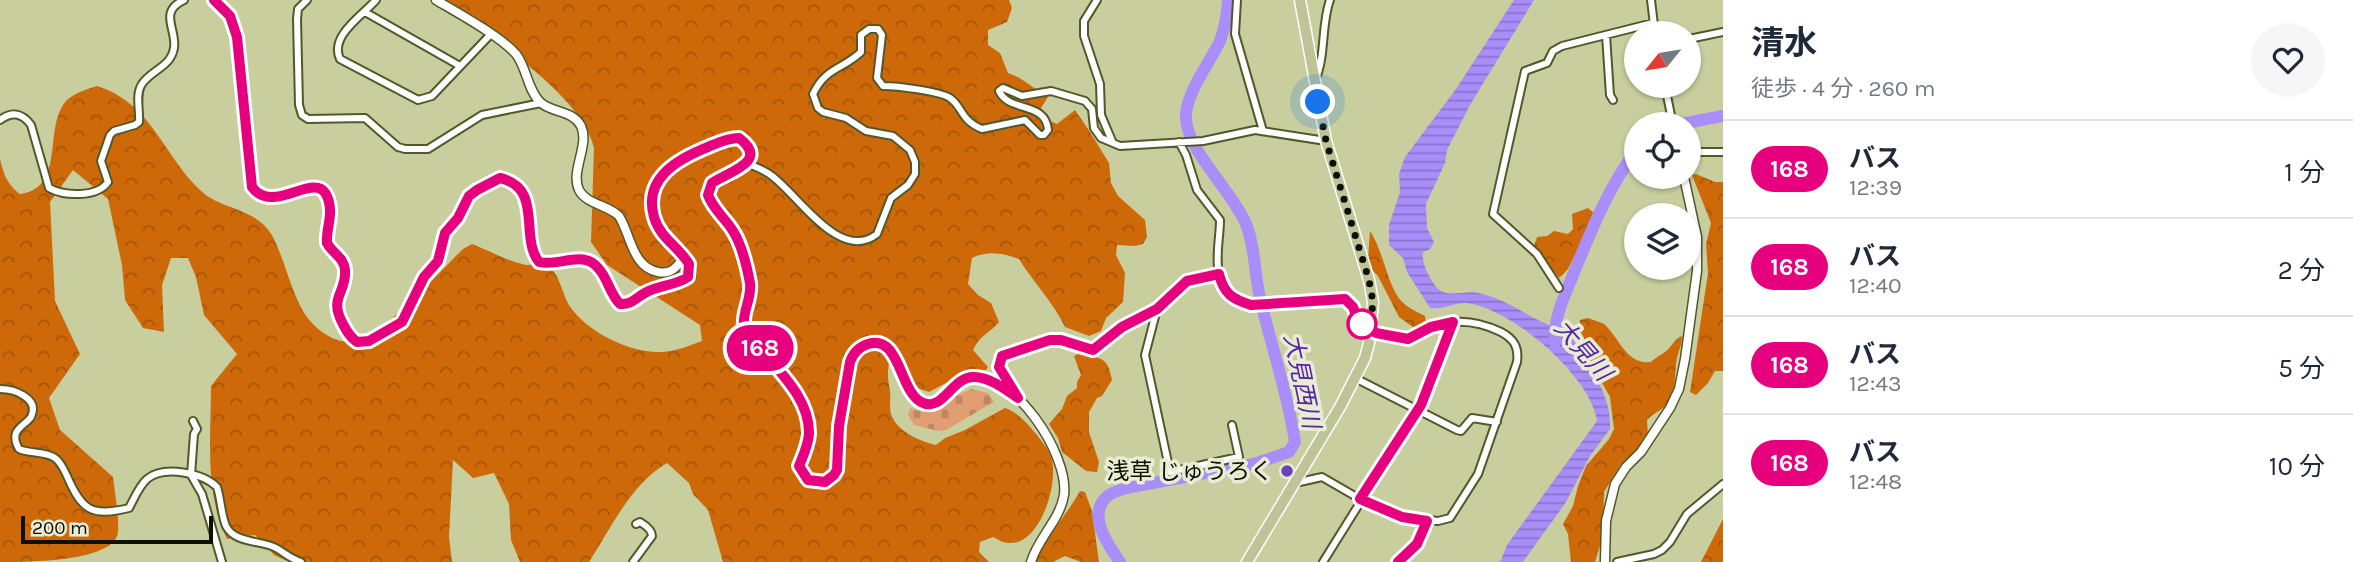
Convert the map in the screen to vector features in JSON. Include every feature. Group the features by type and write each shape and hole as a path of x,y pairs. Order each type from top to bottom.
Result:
{"main road":[{"path":"1247,562 1365,358 1373,302 1369,280 1326,141 1313,83 1300,0"}],"street":[{"path":"0,120 15,114 26,119 31,125 49,188 62,192 95,193 104,187 108,177 101,160 110,135 138,122 141,84 171,57 174,41 169,22 171,12 175,5 184,0"},
{"path":"214,0 230,16 237,37 252,187 260,195 270,198 306,187 318,189 325,195 330,208 327,243 342,260 345,268 337,309 348,333 357,342 369,341 402,322 424,277 438,261 445,233 458,218 469,196 500,178 517,186 528,204 533,253 539,262 578,259 594,263 601,270 620,304 632,303 645,293 686,279 690,268 684,257 664,239 654,215 652,198 662,175 672,164 732,138 739,138 748,146 747,163 741,169 712,183 708,195 713,206 733,230 743,257 750,290 744,327 793,389 803,407 809,433 799,466 805,477 818,483 830,480 834,475 838,463 839,426 850,362 854,352 868,344 880,343 889,349 911,394 925,404 934,404 941,400 954,385 969,377 988,380 1018,398"},
{"path":"307,0 298,9 296,19 299,105 302,115 308,119 365,118 398,147 428,149 482,115 541,103 569,115 579,124 582,134 577,180 579,189 589,200 613,210 619,216 643,267 666,273 674,269 684,257"},
{"path":"376,0 340,39 337,46 340,59 418,100 432,96 490,35"},
{"path":"436,0 473,22 516,54 541,103"},
{"path":"1097,0 1084,21 1084,36 1100,84 1101,116 1112,141"},
{"path":"1237,0 1235,34 1263,131"},
{"path":"1313,83 1319,73 1330,0"},
{"path":"1651,0 1653,21"},
{"path":"365,12 460,66"},
{"path":"747,163 771,174 831,231 844,239 859,242 877,234 891,198 908,185 915,174 915,162 910,150 893,136 866,131 846,118 823,112 818,108 813,94 833,68 850,62 861,52 862,35 869,29 878,29 882,35 877,78 883,86 939,93 952,99 967,120 982,129 1025,120 1040,135 1046,133 1048,127 1040,114 1010,103 1002,97 999,91 1006,88 1022,96 1058,92 1089,105 1094,114 1097,133 1104,140 1120,146 1203,141 1255,130 1326,141"},
{"path":"1559,288 1532,249 1493,215 1525,71 1547,64 1557,48 1624,30"},
{"path":"1701,37 1723,32"},
{"path":"1606,35 1610,95 1613,100"},
{"path":"1181,142 1196,190 1220,220 1217,255 1219,274 1226,293 1238,301 1251,305 1345,299 1353,307 1358,320 1376,333 1408,339 1431,327 1467,320 1489,326 1513,340 1517,346 1517,362 1478,474 1453,515 1444,520 1427,521 1402,517 1360,499 1322,477 1294,483"},
{"path":"1701,152 1723,152"},
{"path":"1605,562 1606,521 1615,484 1626,467 1642,452 1679,389 1697,271 1697,237 1687,189"},
{"path":"1031,562 1060,511 1065,486 1060,461 1051,443 999,367 1002,356 1050,340 1061,340 1093,350 1122,327 1157,309 1187,281 1219,274"},
{"path":"1157,309 1145,355 1170,472 1239,457 1232,425"},
{"path":"1324,562 1360,499 1417,411 1453,322"},
{"path":"1355,378 1457,430 1461,431 1472,418 1497,422"},
{"path":"0,389 20,393 32,405 33,412 29,421 16,434 17,447 22,451 46,454 57,459 80,502 91,511 102,513 129,508 143,483 153,475 190,473 203,477 217,487 229,531 250,542 274,547 301,562"},
{"path":"193,421 197,429 194,434 190,473 202,494 222,562"},
{"path":"1617,562 1648,556 1662,550 1687,514 1723,484"},
{"path":"1398,562 1417,544 1427,521"},
{"path":"633,562 652,536 643,524 636,524"}],"green space":[{"path":"441,0 1009,0 1012,8 1007,22 988,30 988,45 1000,53 1008,73 1048,97 1041,108 1050,121 1057,124 1075,110 1109,163 1111,183 1118,196 1145,220 1147,237 1143,244 1117,245 1116,255 1125,273 1123,302 1106,318 1101,331 1089,336 1065,327 1019,259 996,253 972,258 968,284 978,295 991,303 999,322 979,340 973,350 988,367 986,370 963,374 929,392 917,388 905,366 896,361 889,363 888,377 890,411 894,420 904,431 923,441 936,445 1005,408 1022,419 1043,443 1052,460 1049,498 1038,525 1019,541 1008,543 993,537 980,542 979,552 989,562 723,562 708,510 693,494 689,483 667,463 654,472 632,495 589,562 520,562 511,540 509,504 494,473 473,478 453,460 449,537 452,562 289,562 274,555 255,535 227,539 220,521 210,464 211,386 237,354 204,315 196,277 188,258 171,258 162,285 164,332 143,328 125,300 122,265 108,199 73,170 50,202 55,301 80,354 49,398 60,430 113,477 118,532 113,542 87,555 0,562 0,159 12,187 20,194 34,189 44,180 49,168 60,111 67,100 93,87 97,86 115,94 131,104 199,189 217,201 248,214 266,227 277,246 303,311 318,329 332,338 355,341 381,327 463,249 472,244 525,265 548,266 556,275 568,303 578,317 599,333 623,345 666,352 702,341 700,325 607,265 591,242 594,148 586,128 571,107 530,66"},
{"path":"1701,176 1723,182 1723,371 1715,371 1696,395 1690,392 1708,273 1706,244 1711,223 1698,189 1701,189"},
{"path":"1588,208 1594,213 1593,219 1568,269 1559,278 1534,246 1537,237 1547,236 1554,231 1568,234 1573,229 1572,214"},
{"path":"1370,231 1398,297 1407,306 1425,316 1426,323 1417,330 1399,317 1378,276 1370,268"},
{"path":"1588,318 1604,324 1629,355 1642,362 1651,362 1682,336 1682,339 1672,397 1665,407 1647,420 1648,435 1639,450 1620,466 1604,492 1603,536 1595,562 1571,562 1568,534 1563,524 1573,506 1586,466 1614,429 1610,397 1586,354 1586,345 1580,329 1580,320"},
{"path":"1080,353 1105,362 1112,380 1089,412 1089,432 1099,462 1097,472 1086,471 1062,452 1058,438 1049,424 1062,409 1067,396 1077,388 1081,375 1074,356"},
{"path":"971,389 988,393 994,402 946,430 938,431 914,425 908,415 910,408 933,412 955,396"},
{"path":"1080,491 1085,492 1092,511 1099,562 1081,562 1065,556 1053,562 1035,562 1045,543"},
{"path":"1723,519 1723,562 1701,562"}],"shaded area":[{"path":"1514,0 1534,0 1470,105 1447,150 1445,163 1426,204 1427,228 1434,242 1430,249 1423,252 1425,267 1437,288 1445,293 1475,292 1489,296 1551,326 1565,328 1604,393 1609,410 1610,429 1590,456 1566,502 1523,562 1498,562 1507,545 1597,421 1592,403 1565,365 1547,347 1505,318 1467,303 1430,308 1407,272 1403,258 1389,245 1389,225 1400,192 1399,174 1405,157 1456,89"}],"waterway":[{"name":"大見西川","path":"1120,562 1105,538 1099,520 1102,502 1109,495 1126,488 1254,464 1289,452 1295,442 1265,320 1246,224 1194,145 1186,119 1186,110 1193,90 1222,36 1228,0"},
{"path":"1701,120 1723,116"},
{"name":"大見川","path":"1555,342 1561,305 1588,238 1624,168"}],"bus line":[{"name":"168","path":"214,0 230,16 237,37 252,187 260,195 270,198 306,187 321,190 325,195 330,208 327,243 342,260 345,268 345,278 337,302 338,316 352,339 357,342 369,341 402,322 424,277 438,261 445,233 458,218 469,196 500,178 517,186 528,204 533,253 539,262 578,259 594,263 601,270 620,304 632,303 653,289 682,281 688,277 688,261 664,239 657,226 652,198 662,175 672,164 725,140 739,138 748,146 747,163 741,169 712,183 708,195 713,206 733,230 743,257 750,290 743,320 744,327 793,389 803,407 809,433 799,466 808,480 825,482 830,480 837,470 839,426 846,379 852,356 860,348 868,344 885,345 892,353 911,394 925,404 930,405 941,400 954,385 969,377 988,380 1018,398 999,367 1002,356 1050,340 1061,340 1093,350 1122,327 1157,309 1187,281 1219,274 1222,287 1231,298 1251,305 1345,299 1353,307 1358,320 1376,333 1408,339 1431,327 1453,322 1421,405 1360,499 1386,512 1427,521 1417,544 1398,562"}],"place":[{"name":"浅草 じゅうろく","path":"1287,471"}],"route":[{"path":"1318,102 1326,141 1369,280 1373,302 1370,330 1362,324"}]}
